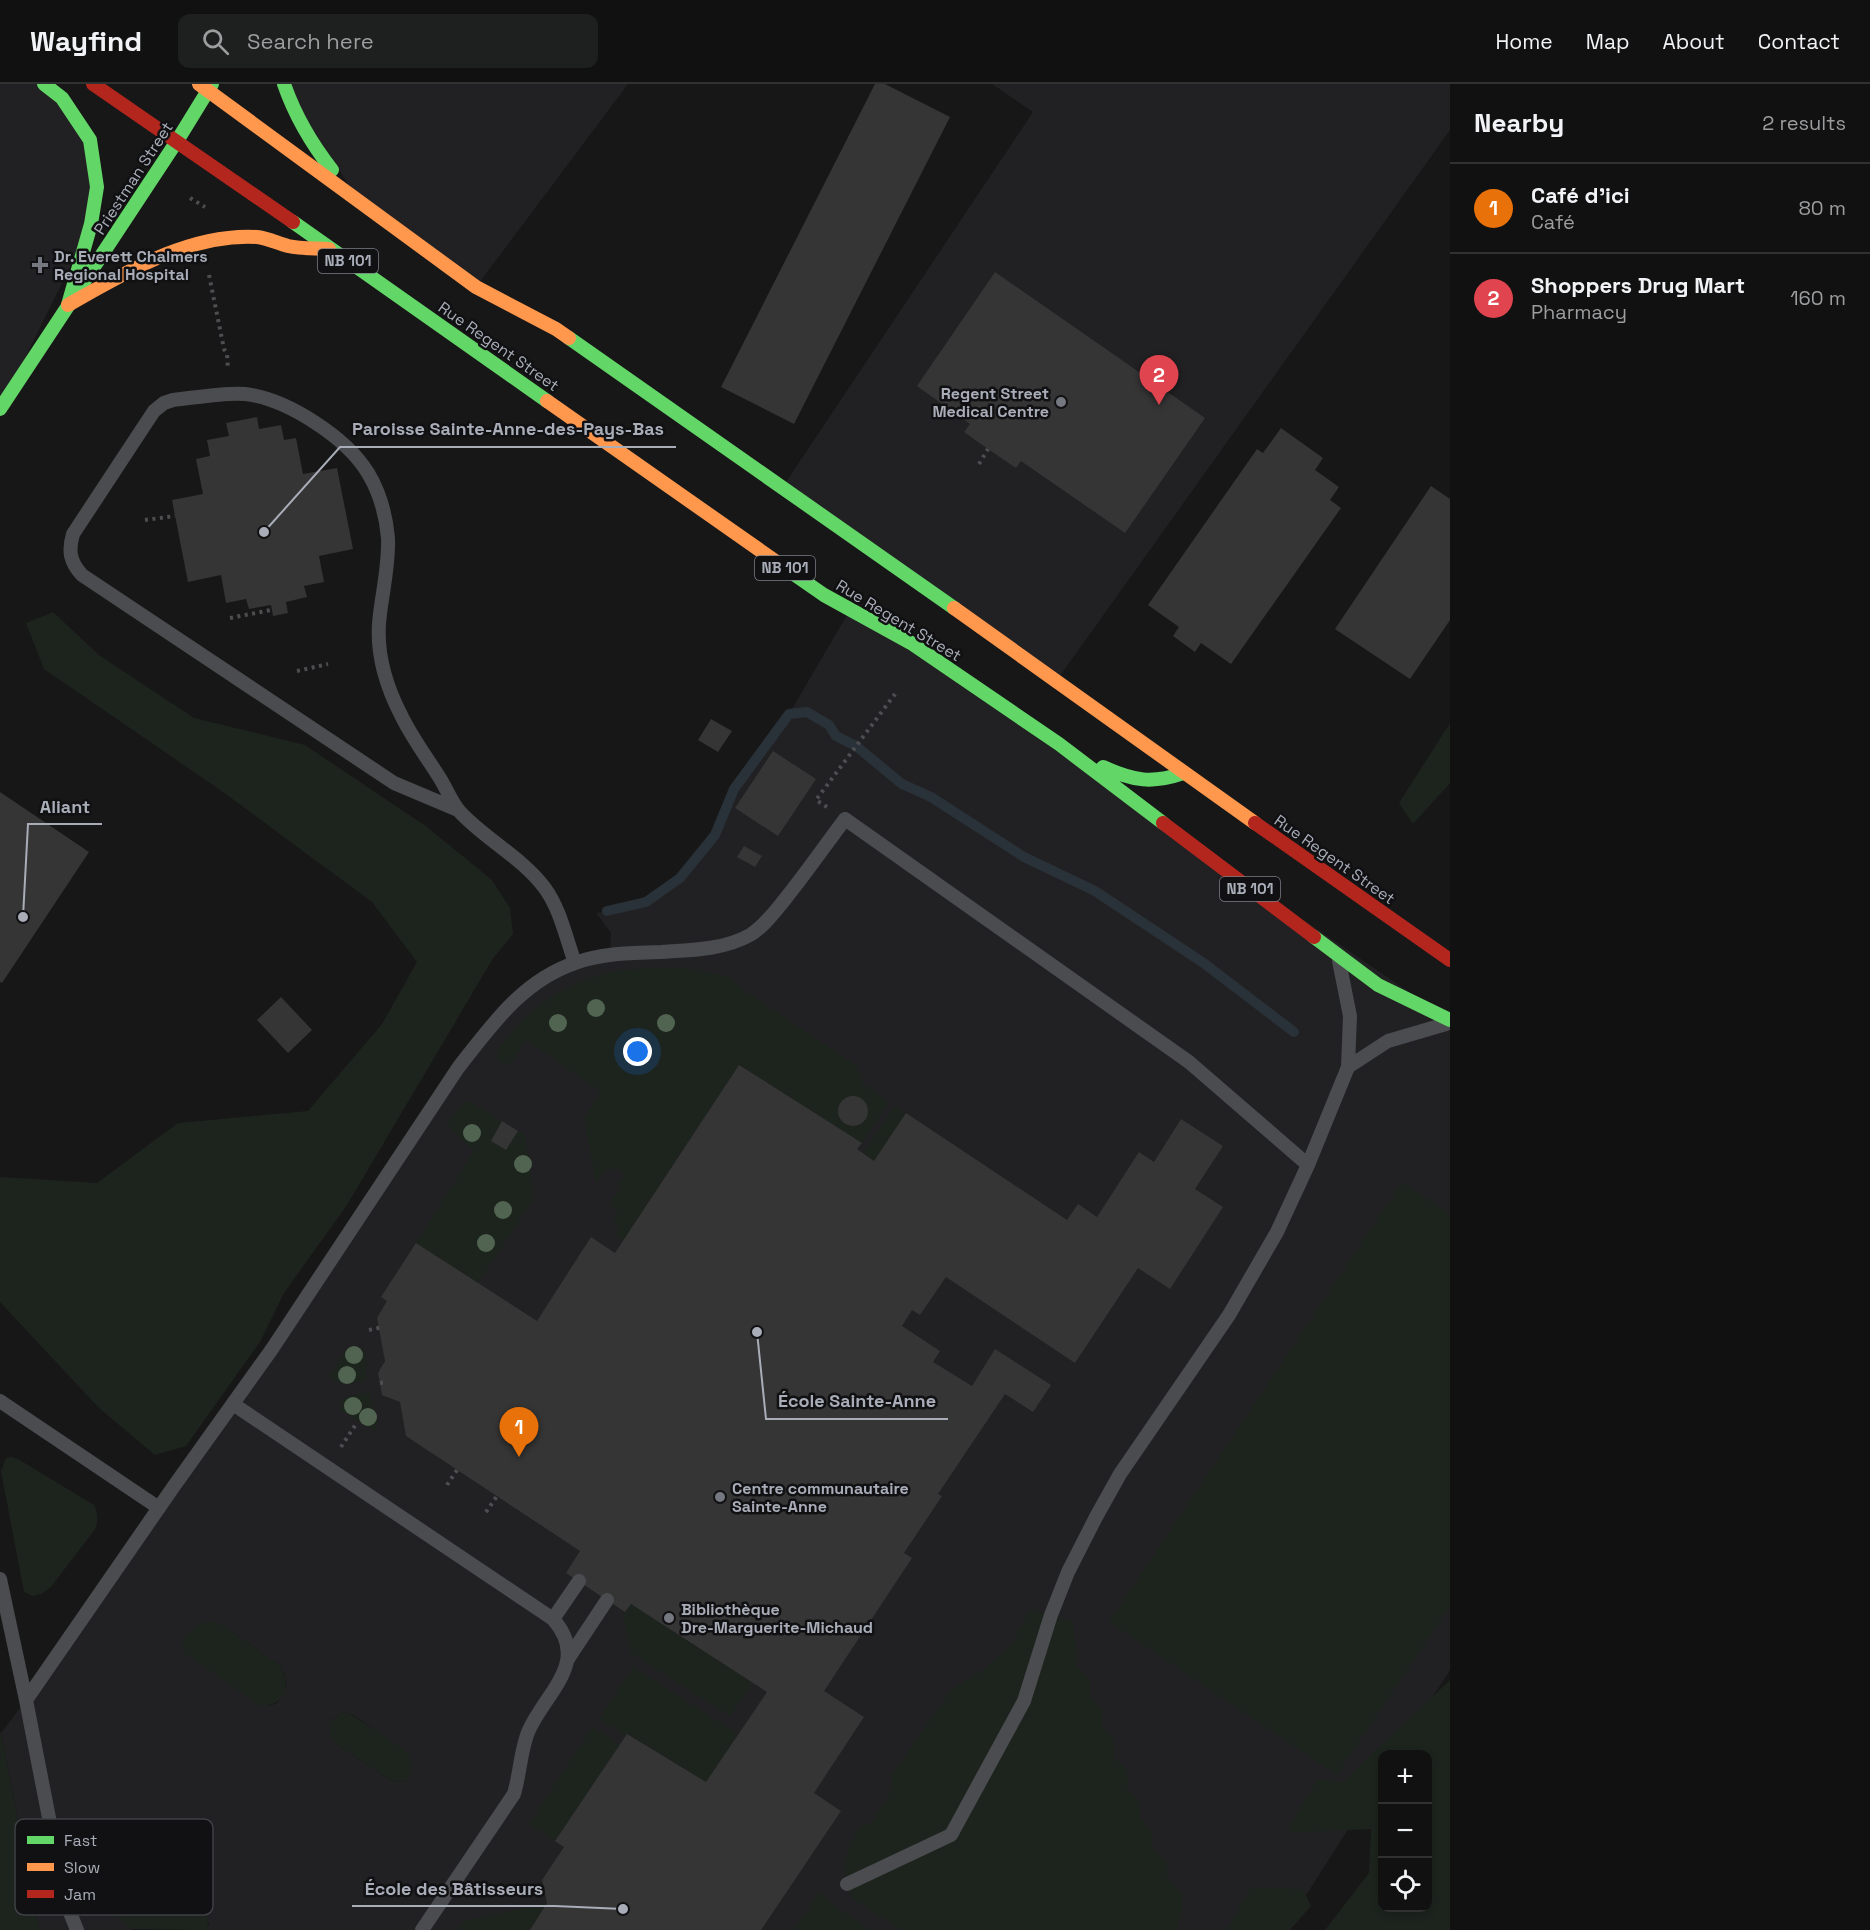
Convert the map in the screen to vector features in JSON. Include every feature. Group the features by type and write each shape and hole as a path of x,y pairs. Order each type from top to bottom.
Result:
{"main road":[{"path":"44,84 62,98 90,140 97,187 91,224 68,305"},
{"name":"Rue Regent Street","path":"93,84 824,595 911,643 1059,744 1378,985 1450,1021"},
{"path":"284,84 292,110 318,152 359,201"},
{"name":"Priestman Street","path":"0,409 177,141 207,86"},
{"name":"Rue Regent Street","path":"207,86 476,287 556,329 1049,674 1184,773 1450,960"},
{"path":"68,305 134,268 172,252 227,237 259,237 292,247 331,249"},
{"path":"1059,744 1116,774 1145,781 1162,781 1184,773"}],"lane":[{"path":"458,810 400,714 382,669 379,617 388,560 388,537 378,491 367,471 338,440 315,424 292,409 260,397 242,394 173,400 164,403 154,411 73,534 70,556 73,566 82,575 394,783 458,810 531,872 545,888 554,904 575,963"},
{"path":"26,1700 272,1349 458,1068 492,1024 516,998 544,977 575,963 610,955 712,948 734,943 753,934 795,886 845,819 1189,1062 1308,1165"},
{"path":"848,1884 951,1835 1024,1701 1051,1615 1068,1572 1096,1517 1120,1474 1228,1315 1277,1232 1308,1165 1348,1067 1350,1016 1338,957"},
{"path":"1348,1067 1388,1041 1450,1021"},
{"path":"0,1401 159,1508"},
{"path":"233,1404 553,1619 561,1628 566,1639 567,1666 529,1730 514,1794 422,1930"},
{"path":"0,1579 49,1819"},
{"path":"553,1619 579,1581"},
{"path":"568,1659 607,1600"},
{"path":"71,1915 77,1930"}],"path":[{"path":"209,274 224,349"},
{"path":"979,464 988,449"},
{"path":"145,520 175,516"},
{"path":"230,618 271,610"},
{"path":"297,671 328,664"},
{"path":"845,819 816,800 895,694"},
{"path":"369,1330 383,1327"},
{"path":"380,1383 387,1382"},
{"path":"447,1485 457,1470"},
{"path":"486,1512 497,1496"}],"shaded area":[{"name":"Dr. Everett Chalmers Regional Hospital","path":"0,84 44,84 90,140 91,224 0,409"},
{"path":"284,84 628,84 476,287 359,201"},
{"path":"992,84 1450,84 1450,130 1057,680 782,488 1033,112"},
{"path":"850,610 1450,1020 1450,1670 1399,1750 1378,1750 1378,1782 1284,1930 207,1930 209,1924 203,1915 213,1915 213,1819 18,1819 1,1733 26,1700 458,1068 544,977 610,955 611,933 596,913 646,902 680,878 715,835 734,789 789,714","holes":["224,1626 279,1665 286,1683 283,1693 277,1703 269,1706","345,1712 353,1715 407,1752 406,1781 398,1782 389,1779 335,1743 332,1720"]},
{"path":"53,612 99,655 194,718 305,745 427,827 492,880 510,908 513,934 492,960 347,1205 284,1293 260,1342 186,1446 155,1455 99,1408 0,1302 0,1177 97,1183 178,1123 308,1111 382,1024 417,962 372,902 223,792 44,669 26,623"},
{"path":"1450,723 1450,783 1413,824 1399,803"},
{"path":"686,968 730,977 741,988 857,1066 863,1084 889,1102 862,1143 739,1065 623,1241 615,1235 620,1227 613,1222 618,1214 615,1212 617,1209 609,1204 621,1187 618,1185 625,1173 615,1167 609,1171 606,1169 596,1183 584,1118 601,1092 526,1040 511,1063 503,1064 496,1059 501,1046 524,1018 558,993 597,976 615,971"},
{"path":"465,1101 471,1102 502,1121 491,1141 506,1150 518,1131 524,1135 533,1192 532,1201 478,1283 416,1243 474,1151 446,1124"},
{"path":"895,1106 906,1113 874,1161 863,1153"},
{"path":"1402,1182 1450,1214 1450,1606 1337,1775 1109,1622"},
{"path":"352,1346 365,1351 367,1380 343,1385 329,1376 346,1349"},
{"path":"369,1392 378,1424 373,1430 339,1409 345,1397"},
{"path":"11,1457 94,1505 97,1513 96,1528 51,1587 33,1596 24,1592 1,1471 6,1458"},
{"path":"631,1604 753,1683 730,1716 631,1653 622,1611 625,1612"},
{"path":"1030,1609 1073,1621 1076,1665 1089,1678 1089,1696 1101,1709 1103,1716 1101,1726 1114,1740 1114,1758 1127,1771 1127,1788 1139,1801 1140,1818 1150,1831 1152,1848 1165,1861 1167,1879 1175,1885 1182,1896 1177,1930 901,1930 853,1899 847,1884 844,1865 858,1828 872,1822 891,1792 893,1773 951,1690 984,1669 1012,1644"},
{"path":"213,1621 224,1626 279,1665 285,1679 281,1698 269,1705 261,1706 184,1653 186,1635 200,1624"},
{"path":"633,1667 738,1734 706,1782 599,1719"},
{"path":"1450,1680 1450,1930 1325,1930 1369,1873 1371,1829 1286,1833 1317,1779 1342,1782"},
{"path":"345,1712 405,1750 412,1768 406,1781 398,1782 389,1779 335,1743 330,1729 331,1724 335,1717"},
{"path":"592,1727 620,1744 555,1841 529,1824"},
{"path":"0,1731 18,1819 15,1819 15,1915 36,1915 39,1930 0,1930"},
{"path":"1251,1887 1303,1889 1311,1906 1290,1930 1227,1930"},
{"path":"820,1891 831,1903 870,1930 794,1930"},
{"path":"547,1903 530,1930 458,1930 464,1921"},
{"path":"36,1915 116,1915 133,1930 39,1930"},
{"path":"115,1915 206,1915 208,1923 207,1930 132,1929"}],"building":[{"path":"875,84 885,84 950,117 794,424 721,387"},
{"name":"Regent Street Medical Centre","path":"995,272 1205,418 1125,533 1021,461 1016,468 988,449 964,432 970,424 917,386"},
{"path":"257,417 259,429 281,425 284,440 296,438 303,474 337,468 353,549 319,556 324,582 304,586 307,597 286,602 288,613 273,616 271,605 249,609 246,599 226,603 221,575 188,582 172,500 203,494 196,459 210,456 207,440 229,436 226,423"},
{"path":"1281,428 1323,458 1315,470 1339,487 1330,500 1341,508 1231,664 1201,643 1195,652 1173,636 1179,627 1148,605 1257,449 1263,453"},
{"path":"1431,486 1450,499 1450,620 1410,679 1335,629"},
{"path":"711,719 732,731 718,752 698,740"},
{"path":"773,751 816,779 778,836 735,808"},
{"path":"0,792 89,852 2,983 0,982"},
{"path":"744,846 762,856 755,867 737,857"},
{"path":"281,997 312,1030 288,1053 257,1020"},
{"name":"Centre communautaire Sainte-Anne","path":"739,1065 862,1143 857,1149 874,1161 906,1113 1067,1220 1078,1204 1097,1217 1139,1152 1154,1162 1181,1119 1223,1146 1195,1189 1223,1207 1170,1289 1138,1268 1075,1363 946,1277 920,1315 912,1310 902,1326 940,1351 933,1362 972,1386 995,1349 1051,1385 1033,1412 1005,1394 938,1494 942,1496 904,1553 912,1558 824,1691 864,1717 814,1793 841,1811 761,1930 530,1930 547,1903 542,1880 564,1847 555,1841 627,1734 706,1782 767,1692 631,1604 625,1612 566,1573 580,1551 406,1436 400,1402 382,1395 378,1373 385,1361 377,1318 387,1301 381,1297 416,1243 537,1321 591,1237 615,1253"},
{"path":"853,1096 863,1101 868,1111 863,1121 853,1126 843,1121 838,1111 843,1101"},
{"path":"502,1121 518,1131 506,1150 491,1141"}],"waterway":[{"path":"607,911 646,902 680,878 715,835 734,789 789,714 807,712 829,725 836,736 856,746 902,784 931,797 1024,857 1095,891 1205,964 1294,1032"}],"traffic: fast":[{"path":"44,84 62,98 90,140 97,187 91,224 68,305"},
{"path":"0,409 177,141 212,84"},
{"path":"284,84 304,129 332,170"},
{"path":"293,222 547,401"},
{"path":"569,338 954,608"},
{"path":"788,570 824,595 911,643 1059,744 1163,823"},
{"path":"1103,767 1134,778 1152,780 1184,773"},
{"path":"1314,937 1378,985 1450,1020"}],"traffic: slow":[{"path":"199,84 476,287 569,338"},
{"path":"68,305 135,268 182,248 207,241 232,237 257,237 293,247 329,249"},
{"path":"547,401 788,570"},
{"path":"954,608 1255,823"}],"traffic: jam":[{"path":"93,84 293,222"},
{"path":"1163,823 1314,937"},
{"path":"1255,823 1450,960"}],"place":[{"name":"Dr. Everett Chalmers Regional Hospital","path":"40,265"},
{"name":"Regent Street Medical Centre","path":"1061,402"},
{"name":"Shoppers Drug Mart","path":"1159,405"},
{"name":"Paroisse Sainte-Anne-des-Pays-Bas","path":"264,532"},
{"name":"Aliant","path":"23,917"},
{"name":"École Sainte-Anne","path":"757,1332"},
{"name":"Café d'ici","path":"519,1457"},
{"name":"Centre communautaire Sainte-Anne","path":"720,1497"},
{"name":"Bibliothèque Dre-Marguerite-Michaud","path":"669,1618"},
{"name":"École des Bâtisseurs","path":"623,1909"}]}
